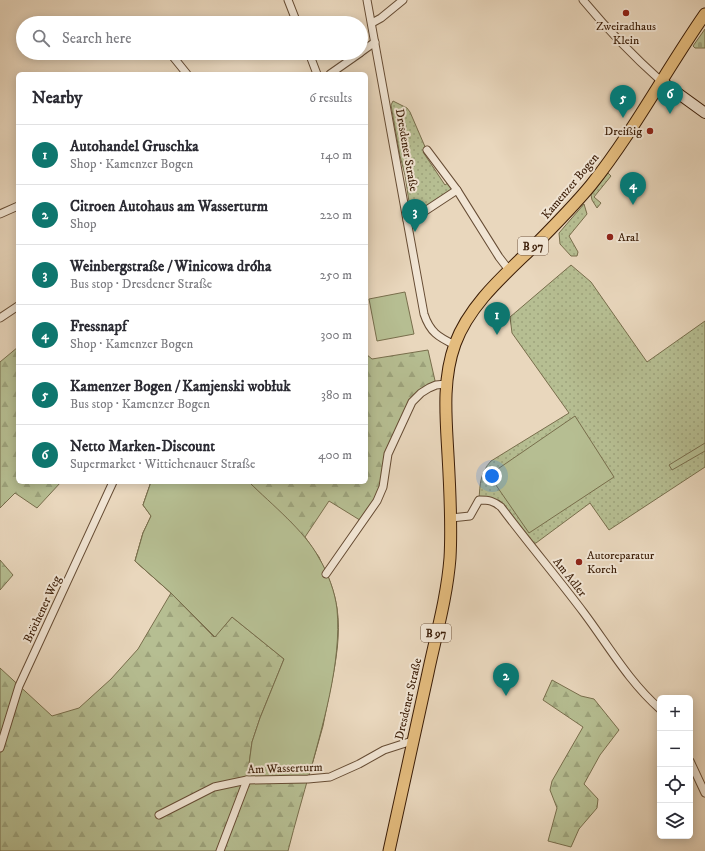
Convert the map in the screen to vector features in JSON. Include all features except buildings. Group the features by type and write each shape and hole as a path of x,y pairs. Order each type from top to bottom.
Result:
{"main road":[{"name":"Kamenzer Bogen","path":"455,345 477,306 509,270 545,235 584,192 617,150 705,14"},
{"path":"661,81 705,113"},
{"name":"Dresdener Straße","path":"389,851 445,591 450,560 451,518 446,384 455,345"}],"street":[{"path":"288,0 294,16"},
{"name":"Dresdener Straße","path":"367,0 422,305 427,323 432,330 439,337 455,345"},
{"path":"372,23 381,18 403,0"},
{"path":"583,0 620,43 661,81"},
{"path":"368,47 375,42"},
{"path":"176,60 185,72"},
{"path":"311,60 315,72"},
{"path":"333,72 350,60"},
{"path":"427,150 457,190 499,257 509,270"},
{"path":"407,220 419,215 457,190"},
{"path":"0,214 16,207"},
{"path":"0,318 16,307"},
{"path":"326,574 377,502 383,487 388,454 412,402 421,393 429,388 436,385 446,384"},
{"name":"Bröthener Weg","path":"0,748 19,686 112,484"},
{"name":"Am Adler","path":"451,518 470,516 479,500 496,502 583,612 636,684 657,706"},
{"name":"Am Wasserturm","path":"159,815 214,787 247,780 308,780 330,777 359,764 384,750 402,743 412,742"},
{"path":"693,767 705,793"},
{"path":"220,851 247,780"}],"green space":[{"path":"705,29 705,48 695,48 693,46"},
{"path":"393,101 407,108 410,112 426,149 423,152 445,185 449,182 452,186 452,189 420,211 411,215 405,175 391,105"},
{"path":"608,173 611,176 594,197 601,203 597,208 591,195"},
{"path":"584,204 587,214 569,236 578,252 577,256 571,256 560,244 559,233"},
{"path":"571,265 591,282 647,362 705,321 705,467 609,530 590,503 536,543 529,544 501,507 479,500 480,484 487,465 491,461 569,413 512,333 510,317"},
{"path":"405,292 414,334 377,341 369,299"},
{"path":"16,349 16,484 59,484 37,508 15,493 0,508 0,362"},
{"path":"428,350 436,385 421,393 399,429 383,481 363,522 329,501 305,537 314,550 304,537 251,484 368,484 368,356 372,359"},
{"path":"575,416 614,477 529,533 489,475"},
{"path":"705,443 705,451 672,470 669,465"},
{"path":"150,484 251,484 287,518 313,548 331,583 337,609 338,629 337,651 330,695 308,779 247,779 252,742 284,659 232,617 215,637 171,593 135,561 143,533 151,516 143,505"},
{"path":"143,505 152,515 143,533 151,516"},
{"path":"0,560 13,575 0,590"},
{"path":"322,564 329,579 335,598 338,618 338,637 336,657 333,676 328,702 337,645 326,574"},
{"path":"171,593 214,637 232,617 284,659 252,742 247,779 308,779 288,851 0,851 0,668 52,716 79,708 111,679 138,649"},
{"path":"552,680 581,696 594,699 619,730 600,755 584,784 598,799 597,808 579,829 571,847 548,841 557,808 550,790 552,781 583,727 543,700"},
{"path":"328,702 323,726 308,779 322,728"}],"place":[{"name":"Zweiradhaus Klein","path":"626,13"},
{"name":"Netto Marken-Discount","path":"670,114"},
{"name":"Kamenzer Bogen / Kamjenski wobłuk","path":"623,118"},
{"name":"Dreißig","path":"650,131"},
{"name":"Fressnapf","path":"633,205"},
{"name":"Weinbergstraße / Winicowa dróha","path":"415,232"},
{"name":"Aral","path":"610,237"},
{"name":"Autohandel Gruschka","path":"497,335"},
{"name":"Autoreparatur Korch","path":"579,562"},
{"name":"Citroen Autohaus am Wasserturm","path":"506,696"}]}
